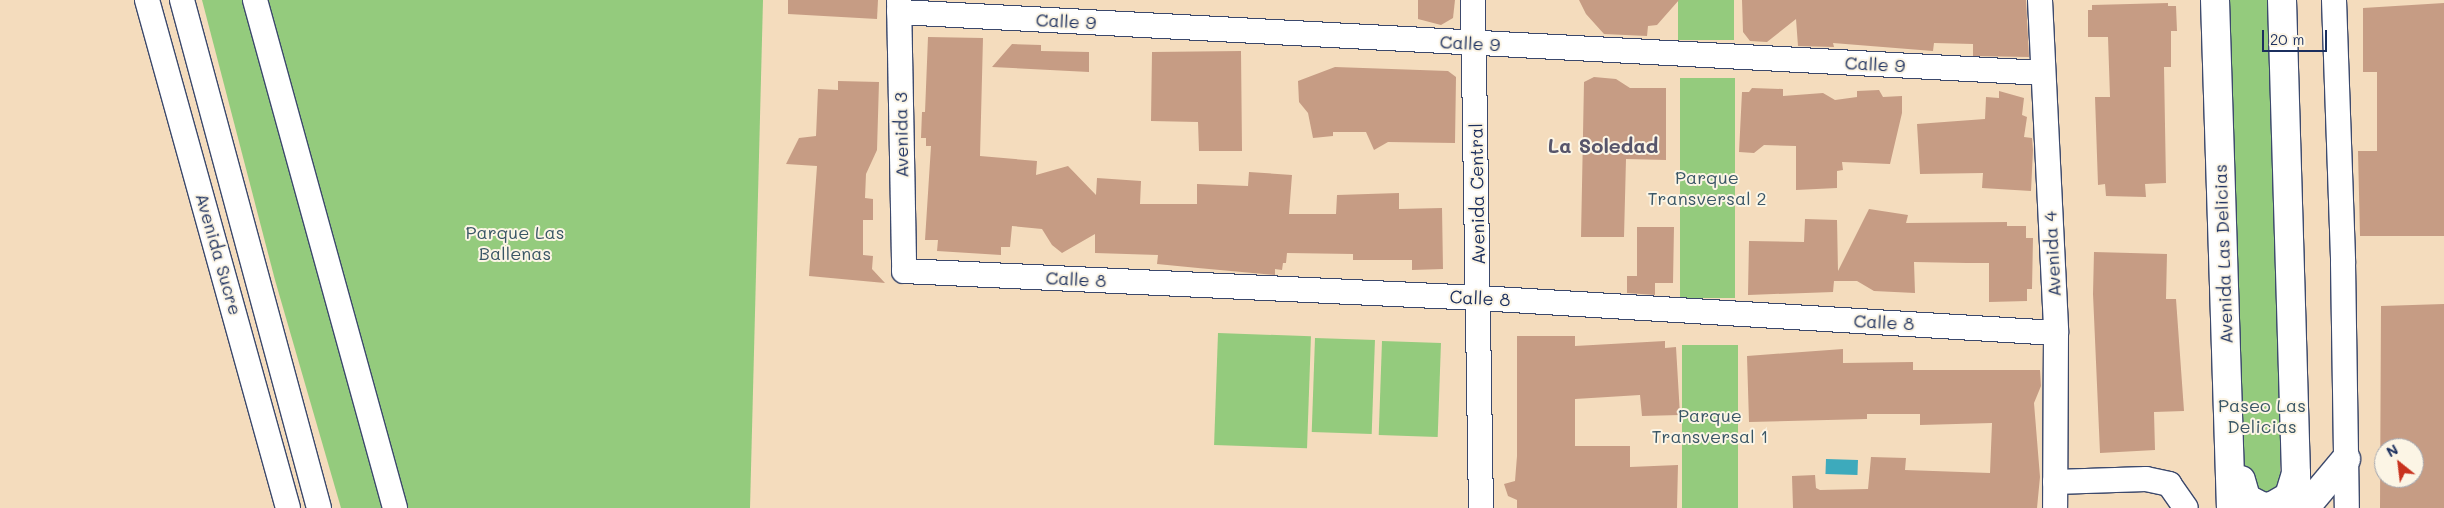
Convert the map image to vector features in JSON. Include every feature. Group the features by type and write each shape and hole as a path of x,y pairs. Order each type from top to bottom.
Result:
{"main road":[{"name":"Avenida Las Delicias","path":"2216,0 2231,508"},
{"path":"2282,0 2297,508"},
{"path":"2230,451 2239,460 2242,508"},
{"path":"2305,508 2346,459"},
{"path":"2241,480 2246,498 2263,507 2272,506 2289,496 2296,473"}],"street":[{"name":"Avenida Sucre","path":"147,0 288,508"},
{"name":"Avenida Sucre","path":"182,0 319,508"},
{"path":"255,0 395,508"},
{"name":"Avenida Central","path":"1473,0 1481,508"},
{"name":"Avenida 4","path":"2040,0 2042,73 2056,333 2055,508"},
{"path":"2334,0 2346,459 2349,504"},
{"name":"Calle 9","path":"899,6 1473,43 2042,73"},
{"name":"Avenida 3","path":"899,6 904,271"},
{"name":"Calle 8","path":"904,271 1479,298 2056,333"},
{"path":"2055,482 2146,479 2169,484 2186,508"}],"green space":[{"name":"Parque Las Ballenas","path":"202,0 763,0 750,508 341,508 275,280"},
{"path":"1678,0 1734,0 1734,40 1678,40"},
{"name":"Paseo Las Delicias","path":"2217,0 2280,0 2280,508 2217,508"},
{"name":"Parque Transversal 2","path":"1680,78 1735,78 1735,298 1680,298"},
{"path":"1218,333 1311,336 1307,448 1214,445"},
{"path":"1315,338 1375,340 1372,434 1312,432"},
{"path":"1382,341 1441,343 1438,437 1379,435"},
{"name":"Parque Transversal 1","path":"1682,345 1738,345 1738,508 1682,508"}],"water":[{"path":"1826,459 1858,460 1857,475 1825,474"}],"building":[{"path":"788,0 878,0 877,19 788,14"},
{"path":"1418,0 1455,0 1453,18 1441,25 1418,19"},
{"path":"1579,0 1679,0 1657,25 1648,26 1647,36 1604,34 1586,14"},
{"path":"1742,0 2026,0 2029,57 1973,56 1973,44 1934,43 1933,51 1833,43 1834,47 1798,46 1796,19 1767,42 1750,41 1743,32"},
{"path":"2168,3 2168,6 2176,6 2177,31 2171,31 2171,67 2164,67 2166,183 2145,184 2146,197 2106,196 2105,184 2098,185 2095,97 2110,97 2108,37 2088,37 2088,10 2092,10 2092,5"},
{"path":"2444,3 2444,236 2360,236 2358,151 2377,151 2377,72 2363,72 2363,8"},
{"path":"928,37 983,38 980,156 1037,161 1036,175 1068,166 1096,195 1097,178 1141,181 1140,204 1197,204 1197,184 1248,186 1249,172 1292,175 1289,214 1336,214 1337,195 1399,193 1399,209 1442,208 1443,269 1412,270 1412,260 1353,260 1353,254 1287,253 1286,263 1283,263 1282,270 1275,269 1275,275 1157,264 1158,255 1095,253 1095,234 1062,253 1052,245 1042,229 1012,226 1010,247 1001,247 1001,255 937,251 938,240 925,240 931,146 926,146 926,138 921,138 922,112 925,112"},
{"path":"1012,44 1041,45 1041,51 1089,52 1089,72 992,67"},
{"path":"1241,51 1242,151 1199,151 1198,122 1151,121 1152,52"},
{"path":"1335,67 1448,71 1456,77 1455,143 1388,142 1374,150 1366,132 1333,132 1333,136 1313,138 1308,113 1299,102 1298,81"},
{"path":"1594,77 1616,79 1630,88 1666,88 1666,160 1626,159 1624,237 1581,237 1584,82"},
{"path":"838,81 879,82 877,150 866,174 865,198 873,199 873,220 863,220 863,255 873,256 872,269 885,283 809,276 817,166 786,164 799,138 816,136 818,89 838,90"},
{"path":"1752,88 1783,89 1783,96 1823,93 1835,100 1857,97 1857,91 1879,90 1883,97 1902,96 1902,113 1890,164 1842,162 1843,170 1837,171 1837,188 1796,190 1796,146 1764,145 1754,153 1739,152 1742,92 1749,92"},
{"path":"1999,91 2024,98 2022,115 2027,117 2024,137 2032,138 2033,150 2031,191 1982,188 1983,173 1920,174 1917,124 1985,119 1986,97 1999,98"},
{"path":"1869,209 1908,215 1906,223 2007,222 2007,226 2026,226 2026,238 2033,238 2032,289 2027,289 2027,301 1989,302 1989,263 1914,262 1915,293 1874,291 1857,281 1834,281 1833,292 1748,295 1749,241 1804,242 1805,219 1837,220 1838,271"},
{"path":"1637,227 1674,227 1673,283 1655,283 1655,295 1627,293 1627,276 1637,276"},
{"path":"2094,252 2167,254 2166,299 2176,299 2184,411 2154,412 2155,450 2100,453 2093,294"},
{"path":"2444,304 2444,508 2380,508 2380,488 2424,488 2424,438 2380,438 2381,306"},
{"path":"1517,336 1575,336 1575,346 1665,341 1665,348 1676,347 1680,415 1642,416 1640,395 1575,399 1575,446 1630,446 1630,467 1678,465 1677,508 1517,508 1517,500 1508,496 1504,484 1515,481 1517,456"},
{"path":"1843,349 1843,363 1913,362 1913,370 2040,370 2041,386 2034,403 2040,477 2037,508 1793,508 1792,476 1815,475 1816,488 1820,490 1868,489 1871,457 1906,458 1905,470 1990,473 1992,423 1920,425 1920,414 1867,414 1867,419 1749,422 1747,356"}],"district":[{"name":"La Soledad","path":"1603,145"}]}
